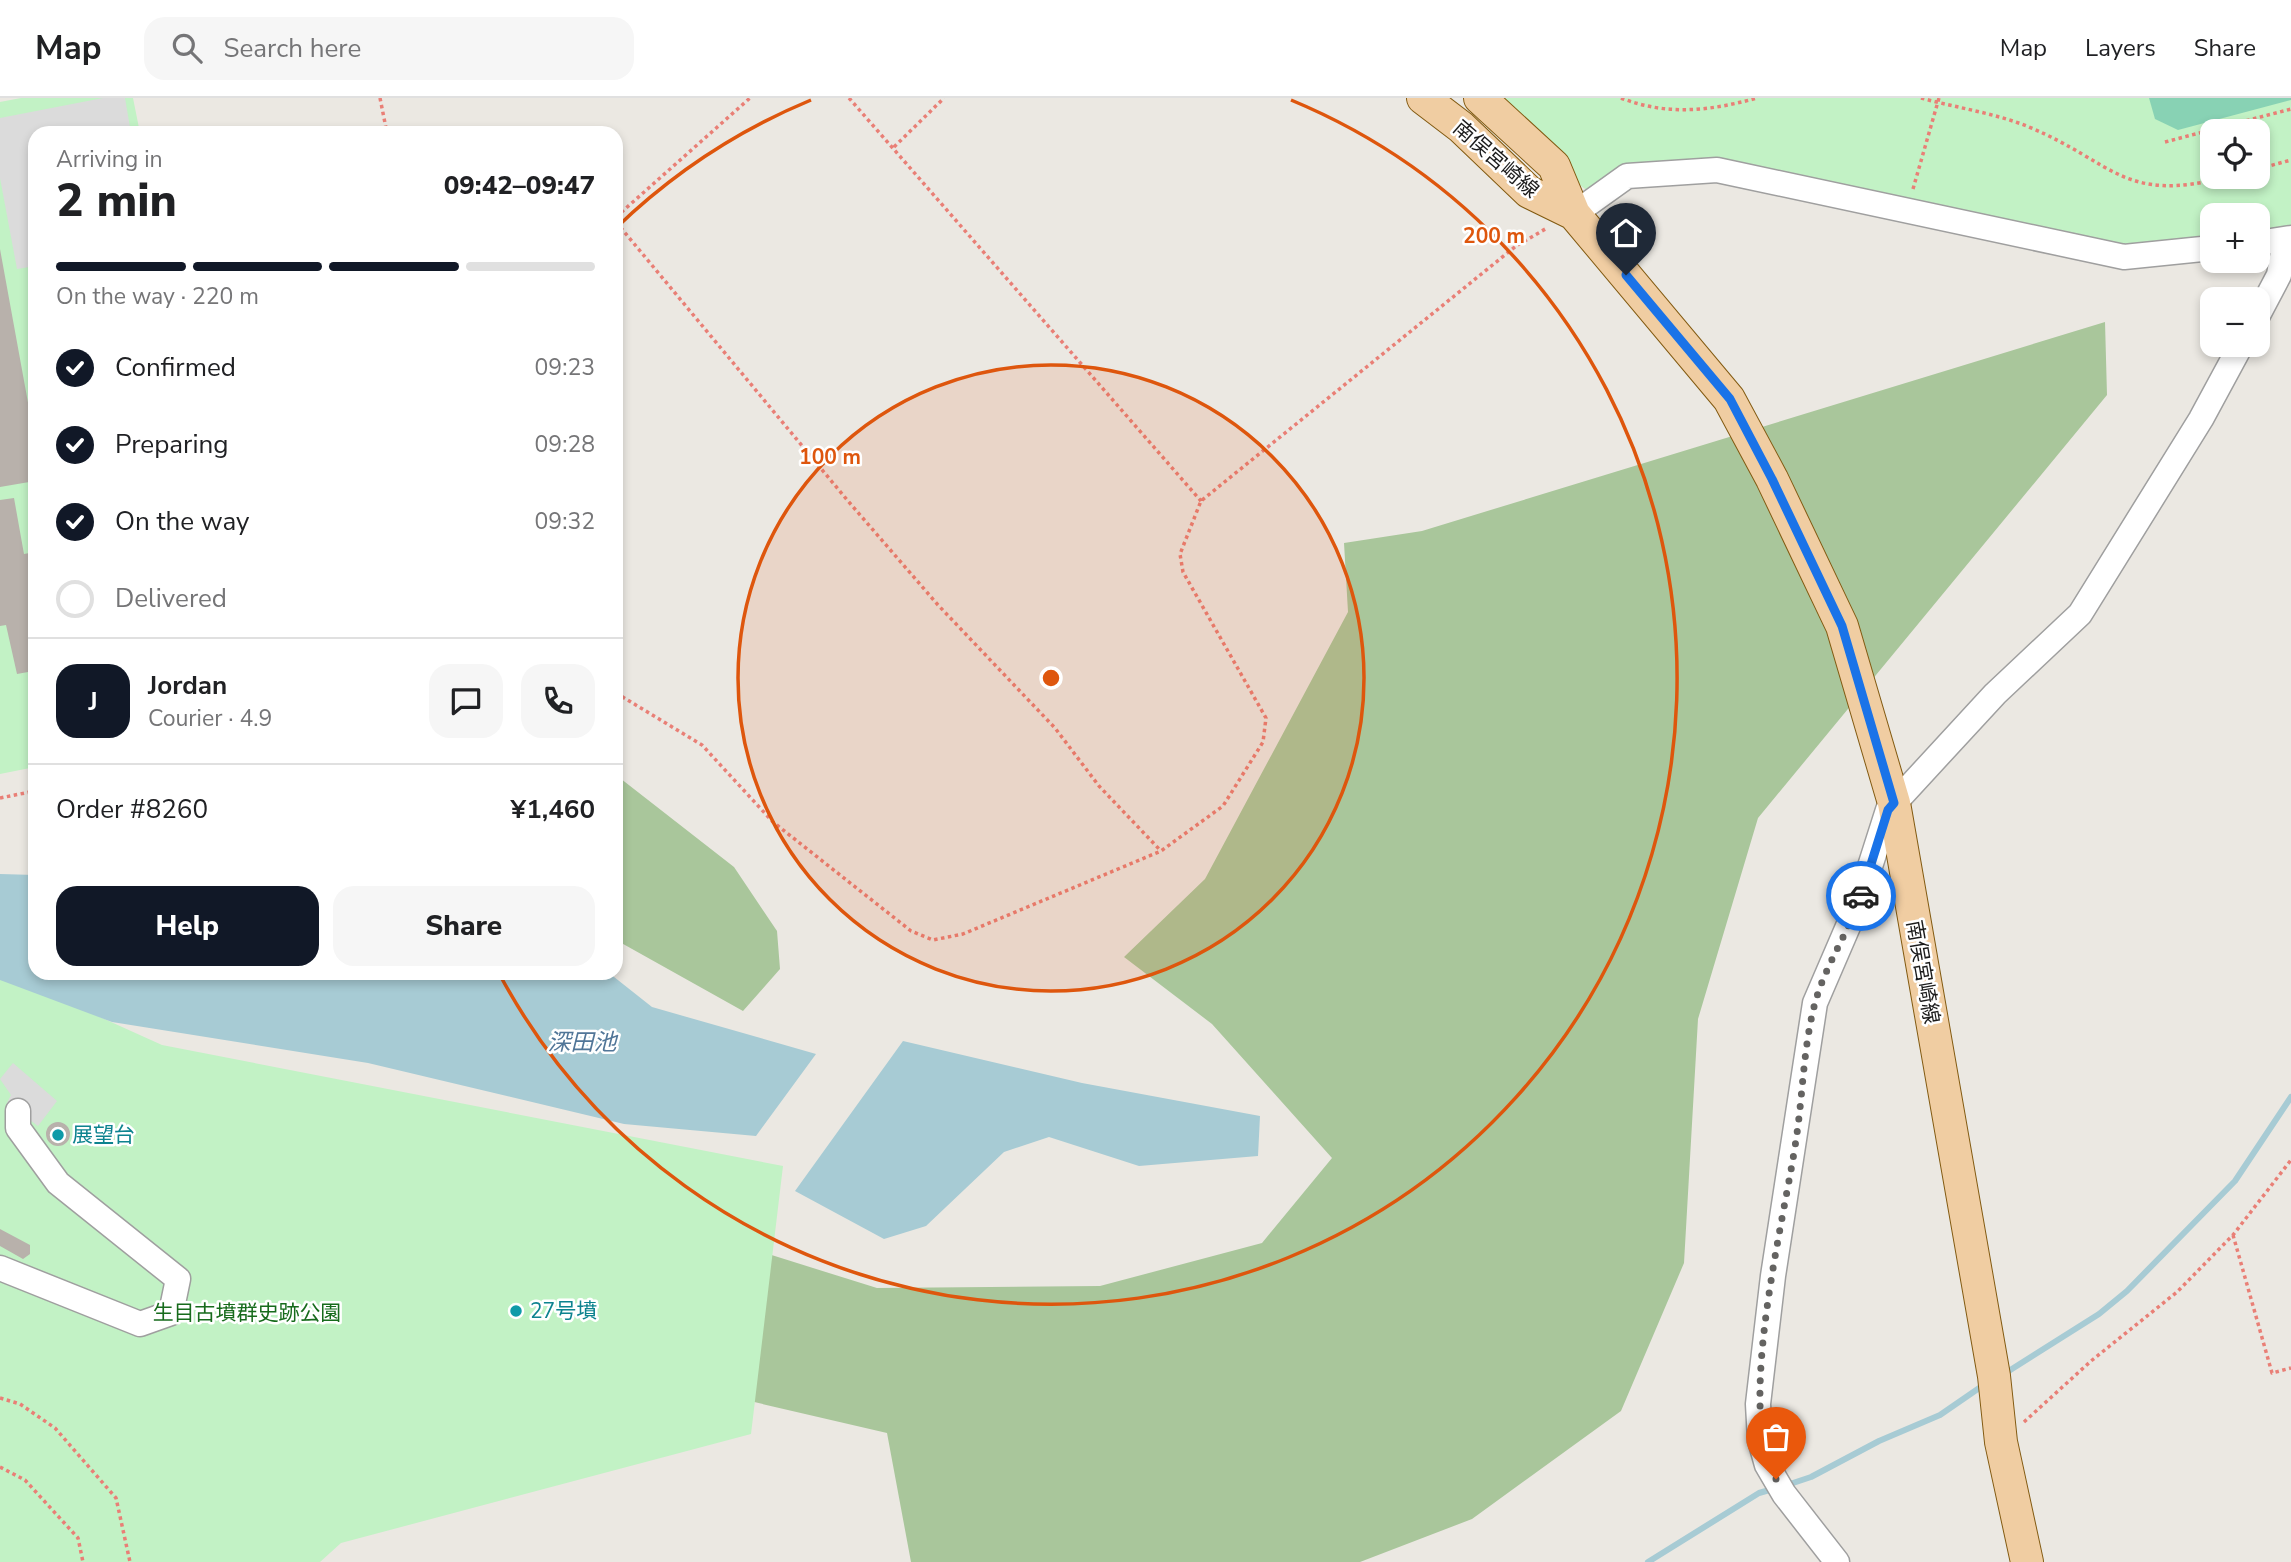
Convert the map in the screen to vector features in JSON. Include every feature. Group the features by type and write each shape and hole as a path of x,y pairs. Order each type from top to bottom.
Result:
{"main road":[{"name":"南俣宮崎線","path":"1423,98 1461,127 1529,192 1574,214"},
{"name":"南俣宮崎線","path":"1480,98 1553,166 1574,214 1730,399 1772,479 1842,626 1894,803 1994,1377 2000,1436 2027,1562"}],"street":[{"path":"1574,214 1627,176 1717,170 2124,257 2200,249"},
{"path":"2270,241 2288,239 2279,275 2270,292"},
{"path":"1837,1562 1784,1494 1767,1465 1760,1440 1758,1404 1773,1276 1815,1003 1859,901 1888,810 1995,694 2080,614 2138,524 2234,357"},
{"path":"0,1268 140,1324 171,1313 177,1279 58,1183 18,1128 18,1111"}],"path":[{"path":"380,98 386,126"},
{"path":"623,214 750,98"},
{"path":"849,98 1201,501"},
{"path":"894,147 944,98"},
{"path":"1621,98 1643,107 1692,111 1757,98"},
{"path":"1921,98 2008,119 2038,131 2113,174 2153,186 2200,184"},
{"path":"1913,191 1938,100"},
{"path":"2165,142 2291,109"},
{"path":"2270,166 2291,160"},
{"path":"623,697 702,746 774,822 911,931 933,940 963,934 1161,852 1223,806 1263,742 1266,718 1183,572 1180,554 1201,501 1516,246 1574,214"},
{"path":"623,228 866,522 938,605 1055,728 1099,786 1161,852"},
{"path":"0,798 28,792"},
{"path":"2000,1436 2177,1292 2233,1235 2291,1160"},
{"path":"2233,1235 2272,1373 2291,1368"},
{"path":"0,1398 20,1404 55,1428 116,1498 130,1562"},
{"path":"0,1467 25,1480 78,1538 83,1562"}],"green space":[{"path":"21,98 133,98 139,126 28,126 28,768 0,774 0,102"},
{"path":"1480,98 2291,98 2291,238 2270,241 2270,203 2200,203 2200,249 2124,257 1717,170 1627,176 1596,197 1554,166"},
{"path":"2149,98 2291,98 2219,119 2200,119 2200,124 2178,130 2155,119"},
{"path":"2105,322 2107,395 1758,818 1698,1019 1684,1263 1621,1411 1472,1519 1360,1562 911,1562 887,1433 638,1375 454,1156 877,1288 1100,1286 1262,1243 1332,1158 1212,1024 1124,957 1205,879 1348,612 1344,543 1422,531"},
{"path":"623,780 734,867 777,931 780,969 743,1011 623,944"},
{"name":"生目古墳群史跡公園","path":"0,977 18,980 162,1045 783,1166 751,1434 341,1543 320,1562 0,1562"}],"shaded area":[{"path":"103,98 125,98 130,126 28,126 28,267 17,269 0,178 0,118"},
{"path":"13,1063 57,1101 38,1126 7,1103 11,1095 0,1079"}],"water":[{"name":"深田池","path":"0,874 28,875 28,980 618,980 652,1007 816,1054 756,1136 624,1124 368,1063 112,1022 0,980"},
{"path":"903,1041 1082,1083 1260,1116 1258,1156 1139,1166 1049,1137 1004,1152 926,1226 884,1239 795,1191"}],"building":[{"path":"0,249 28,403 28,482 0,487"},
{"path":"14,498 24,554 28,553 28,672 17,674 6,625 0,626 0,500"},
{"name":"展望台","path":"58,1122 66,1126 70,1134 66,1142 58,1146 50,1142 46,1134 50,1126"},
{"path":"0,1229 30,1245 30,1254 23,1259 0,1246"}],"waterway":[{"path":"2004,1374 2099,1314 2127,1291 2235,1181 2291,1097"},
{"path":"1787,1485 1811,1477 1879,1441 1940,1415 1985,1384"},
{"path":"1648,1562 1759,1493 1773,1489"}],"way so far":[{"path":"1776,1479 1767,1465 1760,1440 1758,1404 1773,1276 1797,1137 1807,1043 1815,1003 1861,896"}],"place":[{"name":"展望台","path":"58,1135"},
{"name":"27号墳","path":"516,1311"}],"route":[{"path":"1626,275 1730,399 1772,479 1842,626 1894,803 1888,810 1861,896"}]}
